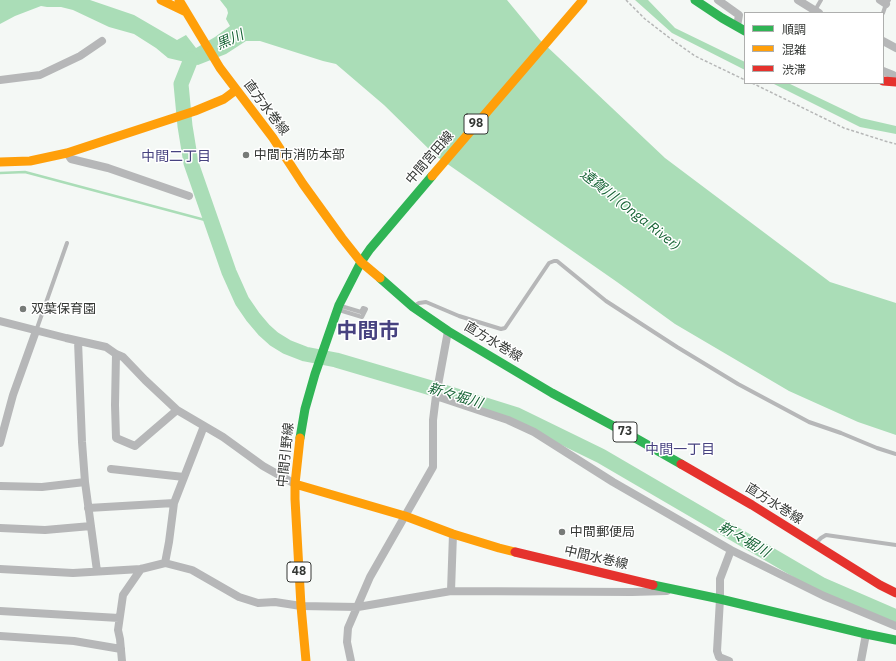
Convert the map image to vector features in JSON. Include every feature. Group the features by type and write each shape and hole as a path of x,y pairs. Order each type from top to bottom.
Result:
{"main road":[{"path":"161,0 186,12"},
{"name":"直方水巻線","path":"179,0 220,68 273,138 304,184 361,262 413,307 552,393 630,435 746,501 880,585 896,593"},
{"name":"中間宮田線","path":"361,262 400,213 583,0"},
{"path":"695,0 722,18 744,30"},
{"path":"884,81 895,78"},
{"path":"0,162 30,161 67,153 195,111 224,99 236,90"},
{"name":"中間引野線","path":"306,661 301,606 296,507 299,442 305,409 324,347 338,307 361,262"},
{"name":"中間水巻線","path":"296,484 405,516 453,534 499,548 896,640"}],"street":[{"path":"718,0 740,15 736,26"},
{"path":"798,0 815,12"},
{"path":"0,80 40,75 80,56 102,41"},
{"path":"884,42 896,48"},
{"path":"884,72 895,78"},
{"path":"67,153 71,159 108,168 190,196"},
{"path":"0,321 106,347 123,357 177,410 223,437 264,466 296,484"},
{"path":"351,661 347,642 348,628 370,577 433,467 432,420 448,330"},
{"path":"0,443 13,395 36,331"},
{"path":"78,341 85,482 97,571"},
{"path":"116,354 116,438 135,446 177,410"},
{"path":"436,396 508,420 534,432 614,482 731,550 824,596 896,626"},
{"path":"165,563 174,503 204,426"},
{"path":"111,470 184,477"},
{"path":"0,486 42,487 85,482"},
{"path":"88,508 174,503"},
{"path":"0,528 45,530 91,526"},
{"path":"451,591 453,534"},
{"path":"729,661 719,657 717,651 720,579 731,550"},
{"path":"0,569 73,573 141,569 165,563 192,570 239,597 258,603 275,602 301,606 358,607 451,591 680,591"},
{"path":"122,661 118,630 123,595 141,569"},
{"path":"0,611 119,618"},
{"path":"861,661 866,634"},
{"path":"0,636 74,641 121,649"}],"lane":[{"path":"815,12 821,0"},
{"path":"883,12 885,1"},
{"path":"36,331 67,243"},
{"path":"413,307 420,303 426,302 459,316 501,329 505,328 549,263 557,261 606,301 738,384 809,422 896,454"},
{"path":"338,307 361,312 363,308 366,309 362,318 338,307"},
{"path":"815,545 826,534 896,545"}],"path":[{"path":"626,0 645,19 696,56 744,80"},
{"path":"754,84 844,128 896,144"}],"water":[{"path":"0,0 90,0 134,15 177,40 186,35 196,48 230,26 226,19 228,13 227,9 220,0 507,0 540,40 665,158 830,282 896,303 896,435 858,422 789,391 675,324 436,156 384,105 336,64 260,41 246,41 226,54 198,65 168,58 156,48 134,34 109,27 73,10 61,7 41,6 15,16 0,24"},
{"path":"635,0 648,0 675,28 744,62 744,69 672,33"},
{"path":"774,84 790,84 861,118 896,126 896,134 860,127"}],"waterway":[{"name":"新々堀川","path":"191,59 181,84 185,126 191,163 229,272 242,301 253,317 274,339 287,347 305,354 336,360 517,415 601,456 822,585 896,617"},
{"path":"0,173 25,172 205,220 210,220"}],"traffic: fast":[{"path":"695,0 744,30"},
{"path":"300,438 305,409 315,374 339,305 361,262 370,249 432,176"},
{"path":"380,278 413,307 448,331 552,393 681,464"},
{"path":"653,585 896,640"}],"traffic: slow":[{"path":"161,0 186,12"},
{"path":"179,0 220,68 273,138 303,184 342,238 361,262 380,278"},
{"path":"432,176 583,0"},
{"path":"0,162 30,161 67,153 195,111 224,99 236,90"},
{"path":"300,438 295,484 295,499 301,606 306,661"},
{"path":"295,484 405,516 453,534 515,552"}],"traffic: jam":[{"path":"884,81 896,82"},
{"path":"681,464 752,505 880,585 896,593"},
{"path":"515,552 653,585"}],"place":[{"name":"中間市消防本部","path":"246,155"},
{"name":"双葉保育園","path":"23,309"},
{"name":"中間郵便局","path":"562,532"}],"district":[{"name":"中間二丁目","path":"176,157"},
{"name":"中間市","path":"368,332"},
{"name":"中間一丁目","path":"680,450"}],"water label":[{"name":"黒川","path":"230,40"},
{"name":"遠賀川 (Onga River)","path":"630,210"}]}
